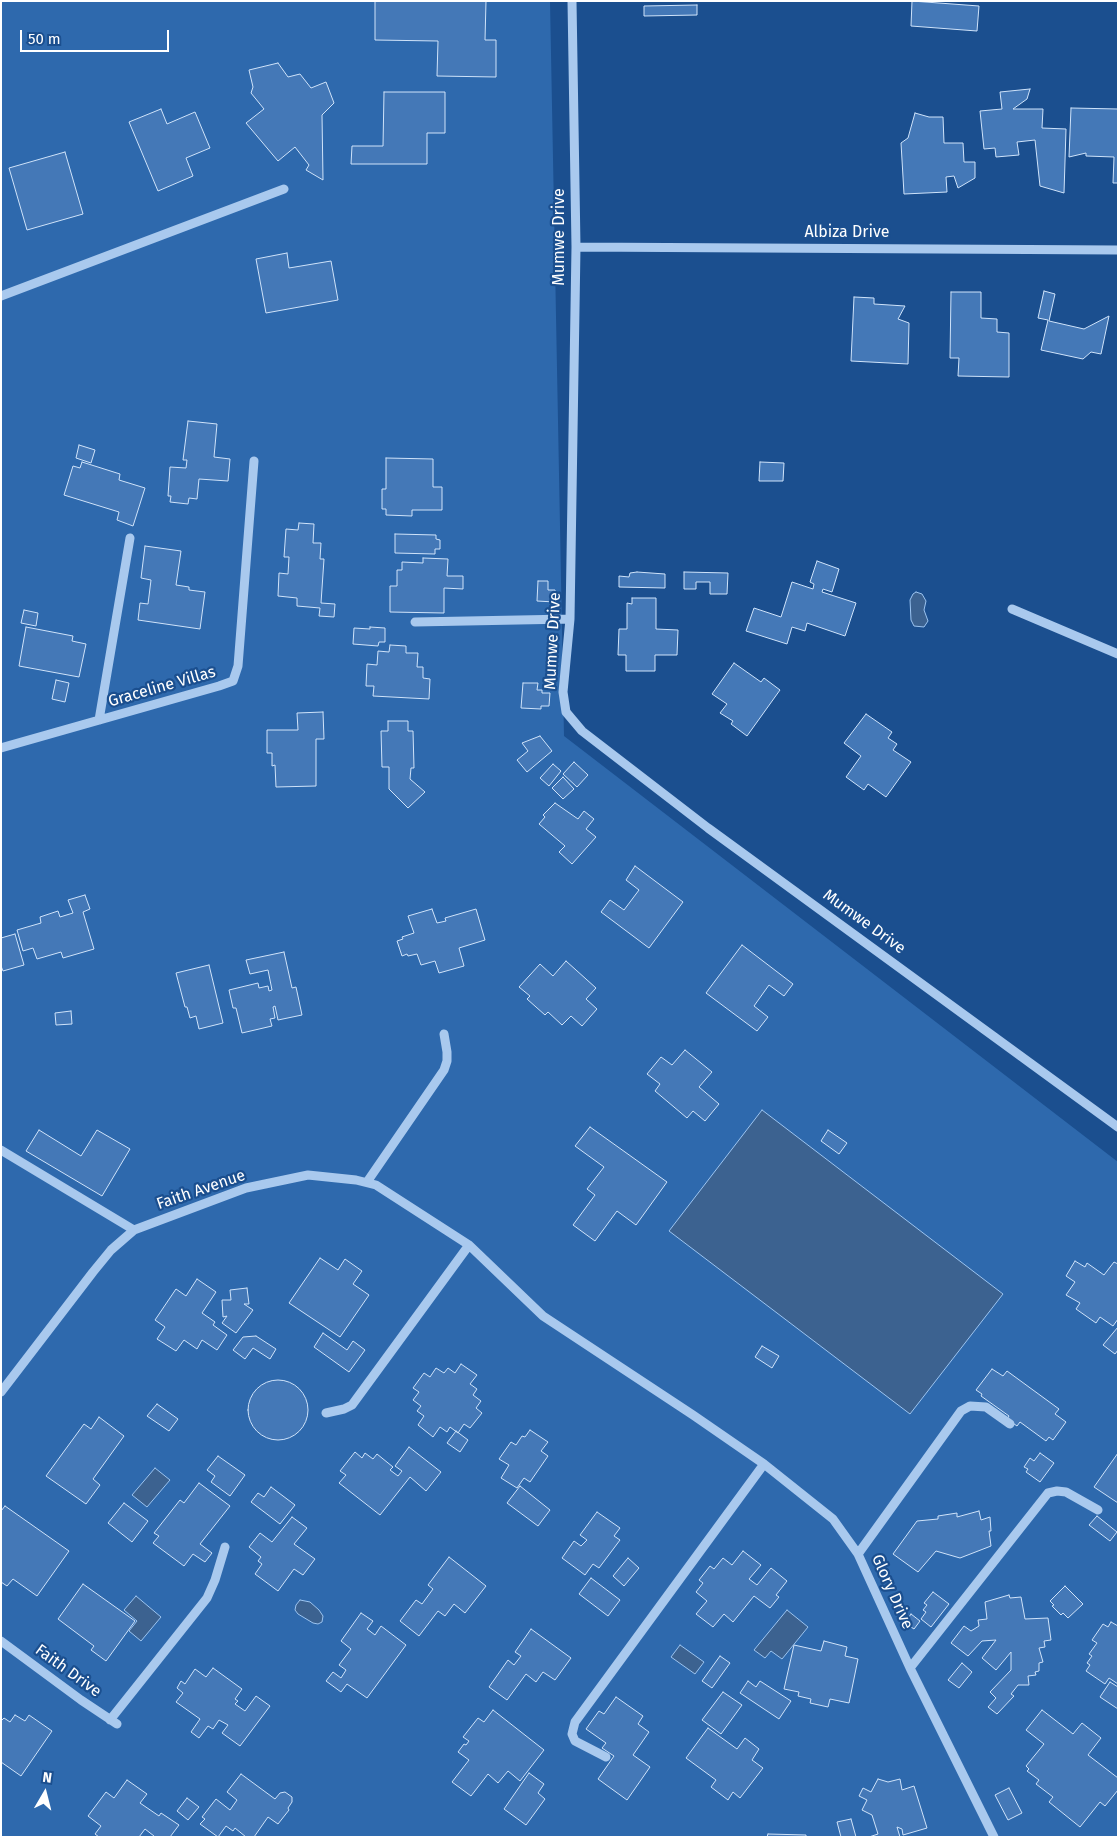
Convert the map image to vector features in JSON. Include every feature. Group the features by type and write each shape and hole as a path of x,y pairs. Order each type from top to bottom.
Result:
{"street":[{"name":"Mumwe Drive","path":"572,1 576,247 570,619 563,692 566,712 582,731 708,828 1118,1127"},
{"path":"1,296 284,189"},
{"name":"Albiza Drive","path":"576,247 1118,250"},
{"name":"Graceline Villas","path":"1,748 233,681 238,666 254,461"},
{"path":"99,720 130,538"},
{"path":"1012,609 1118,654"},
{"path":"415,622 570,619"},
{"path":"367,1182 444,1070 447,1061 444,1034"},
{"path":"1,1150 134,1230"},
{"name":"Faith Avenue","path":"1,1392 93,1272 112,1250 134,1230 246,1188 308,1176 367,1182 376,1185 469,1245 543,1316 693,1416"},
{"path":"326,1413 352,1405 469,1245"},
{"path":"858,1554 961,1411 970,1406 986,1408 1010,1424"},
{"name":"Glory Drive","path":"693,1416 764,1464 833,1519 858,1554 910,1668 994,1837"},
{"path":"606,1757 575,1741 572,1734 575,1722 764,1464"},
{"path":"910,1668 1048,1494 1057,1491 1066,1492 1098,1510"},
{"name":"Faith Drive","path":"1,1641 114,1722 207,1598 215,1580 225,1547"}],"shaded area":[{"path":"1,1 550,1 564,736 1118,1162 1118,1837 1,1837"},
{"path":"916,592 922,594 926,601 924,610 928,621 924,627 914,626 911,620 910,600"},
{"path":"762,1110 1003,1294 910,1414 669,1231"},
{"path":"155,1468 170,1480 147,1507 132,1495"},
{"path":"136,1596 161,1617 141,1641 129,1631 137,1621 124,1610"},
{"path":"300,1600 310,1602 319,1610 323,1616 322,1622 318,1624 313,1623 298,1614 295,1610"},
{"path":"787,1610 808,1627 782,1659 771,1651 765,1658 754,1650"},
{"path":"680,1645 704,1662 695,1674 671,1657"}],"building":[{"path":"375,1 486,1 485,40 496,40 496,77 437,76 438,41 375,40"},
{"path":"912,1 979,6 977,31 911,26"},
{"path":"697,5 697,15 644,16 644,6"},
{"path":"278,63 288,77 300,74 311,88 326,82 334,103 322,115 323,180 306,170 309,165 295,147 278,161 246,123 264,109 251,93 253,87 249,70"},
{"path":"1030,89 1027,99 1013,109 1043,109 1042,128 1066,129 1064,193 1040,186 1035,140 1017,142 1019,155 996,157 995,148 984,149 980,111 1002,109 1000,92"},
{"path":"384,92 445,92 445,133 427,133 427,164 351,164 352,146 383,146"},
{"path":"1071,108 1118,109 1118,183 1113,183 1114,157 1086,156 1086,153 1069,157"},
{"path":"161,109 167,124 195,112 210,148 186,158 193,176 158,191 129,122"},
{"path":"915,113 929,117 943,117 944,143 963,143 964,162 975,162 975,178 958,188 954,176 946,177 947,192 904,194 901,143 908,138"},
{"path":"65,152 83,214 27,230 9,168"},
{"path":"287,253 289,268 331,261 338,300 266,313 256,259"},
{"path":"1044,291 1055,294 1049,321 1084,329 1109,316 1101,354 1091,352 1083,359 1041,350 1048,320 1038,318"},
{"path":"951,292 981,292 981,318 997,319 997,332 1009,333 1009,377 958,376 959,358 950,358"},
{"path":"854,297 874,298 874,304 905,306 898,319 909,323 908,364 851,361"},
{"path":"188,421 217,424 214,457 230,459 228,481 199,479 197,499 189,498 188,504 170,502 171,496 168,496 170,467 186,468 187,460 183,460"},
{"path":"79,445 95,450 91,463 76,458"},
{"path":"386,458 433,459 433,487 442,487 442,510 412,510 412,516 386,515 386,509 382,509 382,489 386,489"},
{"path":"82,462 120,474 119,480 145,488 133,526 117,520 119,512 64,495 73,466 80,468"},
{"path":"760,462 784,463 783,481 759,481"},
{"path":"299,523 314,524 313,543 321,543 320,559 324,559 321,603 335,604 334,617 319,616 320,608 297,606 297,598 278,596 279,573 288,574 289,557 284,557 286,529 298,530"},
{"path":"395,534 436,535 436,539 440,540 440,549 435,549 435,554 395,553"},
{"path":"145,546 181,551 176,585 189,587 189,590 205,592 200,629 138,620 140,603 148,604 151,580 141,578"},
{"path":"423,558 448,559 447,576 463,576 463,589 444,588 444,613 390,612 390,586 397,586 397,570 402,570 402,562 423,563"},
{"path":"817,561 839,569 832,592 823,589 822,592 856,603 845,636 807,623 805,631 792,627 787,644 746,631 754,608 781,617 792,582 813,589 814,584 810,582"},
{"path":"684,572 728,573 727,594 710,594 710,582 696,582 696,589 684,589"},
{"path":"630,573 665,574 665,588 619,587 619,576 629,577"},
{"path":"538,581 548,581 548,590 555,590 555,602 537,601"},
{"path":"632,598 656,598 656,629 678,630 677,655 655,655 655,671 626,671 626,655 618,655 619,629 627,629 627,603 632,604"},
{"path":"24,610 38,613 36,626 21,623"},
{"path":"26,627 73,636 72,641 86,644 79,677 19,666"},
{"path":"370,627 385,628 385,642 379,642 378,646 353,644 354,628 370,629"},
{"path":"390,645 406,646 406,653 418,653 417,667 423,667 423,678 430,679 429,699 373,696 374,686 366,686 367,664 377,665 378,651 389,652"},
{"path":"734,663 761,682 764,678 780,690 747,736 731,724 733,721 720,713 727,704 712,694"},
{"path":"56,680 69,683 65,702 52,699"},
{"path":"523,683 538,683 537,690 542,690 542,693 550,693 549,706 541,706 541,709 521,708"},
{"path":"323,712 324,739 316,739 316,786 276,787 275,765 272,766 272,753 267,753 267,730 298,730 297,713"},
{"path":"866,714 892,732 888,738 897,744 893,750 911,762 886,797 868,784 864,790 846,777 861,756 844,743"},
{"path":"388,721 408,721 408,731 413,731 414,768 411,768 410,779 425,792 408,808 389,789 389,767 382,767 381,731 388,731"},
{"path":"540,736 552,751 527,772 517,760 528,751 522,743"},
{"path":"574,762 588,775 577,787 563,774"},
{"path":"553,764 561,771 549,786 540,778"},
{"path":"563,777 574,789 563,799 552,788"},
{"path":"555,803 578,819 584,811 594,819 586,829 596,837 572,864 559,852 565,846 539,824 545,817 543,815"},
{"path":"635,866 683,902 649,948 601,912 610,900 624,910 639,890 626,880"},
{"path":"85,895 90,909 83,912 94,949 63,958 61,952 37,959 33,948 23,951 17,930 41,923 40,917 58,911 60,917 73,913 68,900"},
{"path":"432,909 437,923 446,921 445,918 476,909 485,940 459,948 464,966 439,973 435,961 421,965 417,954 402,956 397,941 414,933 408,916"},
{"path":"15,934 24,965 3,971 1,966 1,938"},
{"path":"742,945 793,984 784,996 769,985 754,1006 768,1017 757,1031 706,993"},
{"path":"284,952 292,988 296,987 302,1015 278,1020 275,1006 273,1007 275,1018 270,1019 272,1026 242,1033 229,990 258,983 259,988 268,986 269,991 272,990 268,970 250,974 246,960"},
{"path":"566,961 596,988 586,999 597,1009 582,1026 571,1016 562,1025 548,1012 545,1015 527,999 530,996 519,987 540,964 553,976"},
{"path":"209,965 223,1023 199,1029 196,1016 190,1018 187,1007 185,1007 176,973"},
{"path":"71,1011 72,1024 56,1025 55,1013"},
{"path":"685,1050 712,1072 699,1087 719,1104 705,1121 693,1111 687,1118 655,1091 660,1084 647,1074 661,1057 672,1065"},
{"path":"590,1127 667,1182 636,1225 617,1211 595,1241 573,1225 595,1195 587,1189 604,1167 575,1146"},
{"path":"39,1130 81,1156 97,1130 130,1149 102,1196 26,1151"},
{"path":"828,1130 847,1143 839,1154 821,1141"},
{"path":"320,1258 338,1270 345,1259 362,1271 353,1284 369,1295 340,1337 289,1303"},
{"path":"1075,1261 1085,1267 1087,1263 1104,1275 1114,1262 1118,1264 1118,1319 1113,1326 1100,1317 1096,1323 1076,1309 1080,1303 1066,1295 1075,1282 1066,1276"},
{"path":"197,1279 216,1292 202,1313 215,1322 213,1325 227,1335 217,1350 202,1340 197,1349 184,1340 176,1351 157,1339 165,1327 155,1320 176,1289 186,1296"},
{"path":"247,1288 249,1304 244,1304 253,1310 236,1333 222,1323 227,1316 223,1317 222,1300 231,1300 230,1290"},
{"path":"1118,1327 1118,1350 1115,1354 1103,1345"},
{"path":"323,1333 347,1350 353,1341 365,1350 349,1372 314,1347"},
{"path":"256,1336 276,1349 270,1359 253,1348 245,1359 233,1350 243,1337"},
{"path":"762,1346 779,1356 772,1368 755,1357"},
{"path":"461,1364 477,1375 470,1384 477,1389 473,1395 481,1401 476,1408 482,1413 470,1428 464,1424 458,1433 450,1427 447,1432 440,1427 433,1437 418,1425 424,1416 417,1411 421,1406 413,1400 419,1392 413,1388 424,1373 430,1377 436,1368 444,1373 448,1368 455,1373"},
{"path":"992,1369 1003,1376 1007,1371 1059,1409 1055,1414 1066,1422 1053,1440 1049,1437 1046,1441 1020,1422 1017,1426 1007,1419 1009,1416 981,1396 982,1394 976,1390"},
{"path":"272,1380 284,1380 295,1385 303,1393 308,1404 306,1422 295,1435 284,1440 272,1440 261,1435 253,1427 248,1416 248,1404 253,1393 261,1385"},
{"path":"157,1404 178,1419 169,1431 147,1416"},
{"path":"99,1417 124,1436 93,1479 100,1485 86,1504 46,1476 84,1424 91,1429"},
{"path":"530,1430 548,1442 541,1451 548,1456 530,1482 524,1478 517,1488 501,1478 509,1465 499,1459 511,1442 516,1445 522,1436 525,1437"},
{"path":"456,1431 468,1440 460,1452 447,1443"},
{"path":"409,1447 441,1472 426,1491 410,1477 380,1515 339,1483 346,1475 340,1471 355,1452 362,1458 365,1453 373,1459 377,1454 393,1467 390,1470 398,1476 402,1471 395,1466"},
{"path":"1040,1453 1054,1463 1040,1482 1026,1472 1028,1469 1024,1467 1030,1458 1034,1461"},
{"path":"1118,1453 1118,1503 1094,1487"},
{"path":"218,1456 245,1475 230,1496 211,1482 215,1476 207,1470"},
{"path":"199,1483 230,1506 200,1544 212,1553 205,1562 193,1554 184,1566 153,1543 159,1536 154,1533 180,1500 184,1503"},
{"path":"520,1486 550,1510 538,1526 507,1503"},
{"path":"271,1487 295,1505 280,1524 251,1502 258,1493 264,1497"},
{"path":"124,1503 148,1521 132,1542 108,1523"},
{"path":"5,1506 69,1551 37,1596 13,1579 7,1586 1,1582 1,1511"},
{"path":"979,1511 981,1520 990,1517 991,1546 960,1558 936,1551 918,1572 893,1554 917,1521 938,1519 938,1516 957,1513 957,1517"},
{"path":"597,1512 620,1528 614,1536 620,1540 599,1568 593,1564 585,1575 562,1558 574,1541 581,1546 587,1540 580,1535"},
{"path":"1097,1516 1117,1532 1110,1541 1089,1525"},
{"path":"292,1517 307,1528 294,1544 315,1559 303,1575 294,1569 278,1591 255,1574 262,1564 258,1561 261,1557 249,1547 260,1533 272,1542"},
{"path":"743,1551 761,1565 749,1579 757,1585 771,1568 787,1581 776,1595 779,1597 770,1608 754,1596 733,1622 724,1614 713,1627 696,1614 707,1601 696,1592 703,1583 699,1580 710,1566 714,1569 723,1558 732,1565"},
{"path":"449,1557 486,1586 465,1613 454,1604 445,1616 438,1611 419,1636 400,1621 416,1600 422,1604 433,1589 428,1585"},
{"path":"628,1558 639,1568 624,1586 613,1576"},
{"path":"591,1578 620,1600 608,1616 579,1594"},
{"path":"83,1584 135,1621 106,1661 91,1650 94,1646 58,1619"},
{"path":"1065,1586 1083,1604 1068,1618 1063,1613 1061,1615 1052,1606 1054,1605 1050,1601"},
{"path":"933,1592 949,1604 931,1627 921,1619 926,1612 923,1610 927,1605 924,1603"},
{"path":"1009,1595 1010,1598 1021,1597 1025,1619 1048,1618 1051,1640 1044,1641 1045,1647 1039,1648 1043,1662 1039,1663 1039,1671 1035,1672 1036,1675 1028,1676 1029,1685 1018,1685 1011,1694 1014,1696 997,1714 988,1707 996,1698 990,1692 1011,1670 1011,1652 996,1670 982,1658 996,1640 982,1641 968,1656 951,1643 964,1626 971,1631 979,1626 978,1620 987,1619 985,1602"},
{"path":"361,1613 373,1621 367,1629 375,1635 381,1626 406,1645 367,1698 347,1684 341,1692 326,1681 333,1672 341,1678 346,1670 339,1665 351,1649 341,1641"},
{"path":"911,1614 920,1621 914,1629 905,1623"},
{"path":"1111,1622 1118,1626 1118,1684 1109,1678 1105,1684 1086,1671 1090,1665 1087,1663 1092,1656 1089,1654 1097,1643 1092,1640 1103,1624 1108,1627"},
{"path":"531,1629 571,1658 555,1680 543,1672 536,1682 526,1674 507,1700 489,1687 508,1660 514,1665 521,1656 515,1652"},
{"path":"824,1641 847,1647 845,1656 858,1659 849,1703 830,1699 828,1707 810,1703 811,1699 798,1696 799,1692 784,1689 794,1645 821,1651"},
{"path":"720,1656 730,1663 712,1688 702,1681"},
{"path":"962,1663 972,1672 959,1688 948,1680"},
{"path":"213,1668 242,1689 235,1699 238,1701 235,1704 245,1711 256,1696 270,1706 240,1746 222,1733 228,1725 219,1720 213,1729 208,1726 199,1738 191,1732 200,1719 176,1702 183,1693 177,1688 181,1681 185,1684 195,1669 206,1677"},
{"path":"748,1681 756,1687 760,1681 791,1701 779,1719 740,1693"},
{"path":"1110,1682 1118,1687 1118,1709 1100,1697"},
{"path":"723,1692 742,1705 721,1734 702,1720"},
{"path":"616,1697 643,1716 638,1724 649,1732 633,1755 650,1767 627,1800 598,1779 614,1756 602,1748 606,1743 586,1729 599,1711 604,1714"},
{"path":"493,1710 544,1750 520,1781 508,1771 498,1783 488,1774 471,1796 452,1782 469,1760 458,1752 469,1741 463,1737 478,1718 484,1722"},
{"path":"1042,1710 1073,1734 1082,1723 1101,1738 1088,1755 1118,1778 1118,1790 1105,1806 1100,1802 1080,1827 1049,1802 1053,1797 1036,1784 1039,1780 1027,1771 1029,1769 1026,1766 1044,1744 1026,1730"},
{"path":"15,1715 25,1721 29,1715 52,1731 21,1776 1,1762 1,1721 4,1718 10,1722"},
{"path":"708,1728 737,1749 745,1738 759,1749 752,1760 763,1768 740,1798 733,1792 728,1800 711,1787 716,1780 686,1758"},
{"path":"529,1773 544,1784 538,1793 545,1799 526,1825 504,1809"},
{"path":"241,1774 275,1799 280,1793 285,1792 292,1797 292,1802 288,1808 289,1810 278,1824 268,1817 254,1837 246,1837 235,1828 233,1831 226,1826 218,1837 200,1824 205,1819 202,1817 216,1799 230,1810 237,1800 227,1792"},
{"path":"878,1779 888,1782 900,1779 902,1790 914,1786 927,1828 903,1835 902,1829 897,1827 900,1837 869,1837 878,1834 872,1815 862,1810 867,1800 859,1796 863,1788 871,1792"},
{"path":"127,1780 147,1794 140,1803 159,1816 161,1813 179,1825 170,1837 153,1837 145,1829 139,1837 99,1837 95,1834 101,1826 88,1816 106,1792 114,1798"},
{"path":"1009,1788 1022,1813 1008,1820 995,1795"},
{"path":"187,1798 199,1807 188,1820 177,1811"},
{"path":"851,1819 856,1837 841,1837 837,1822"},
{"path":"768,1834 806,1835 806,1837 767,1837"}]}
